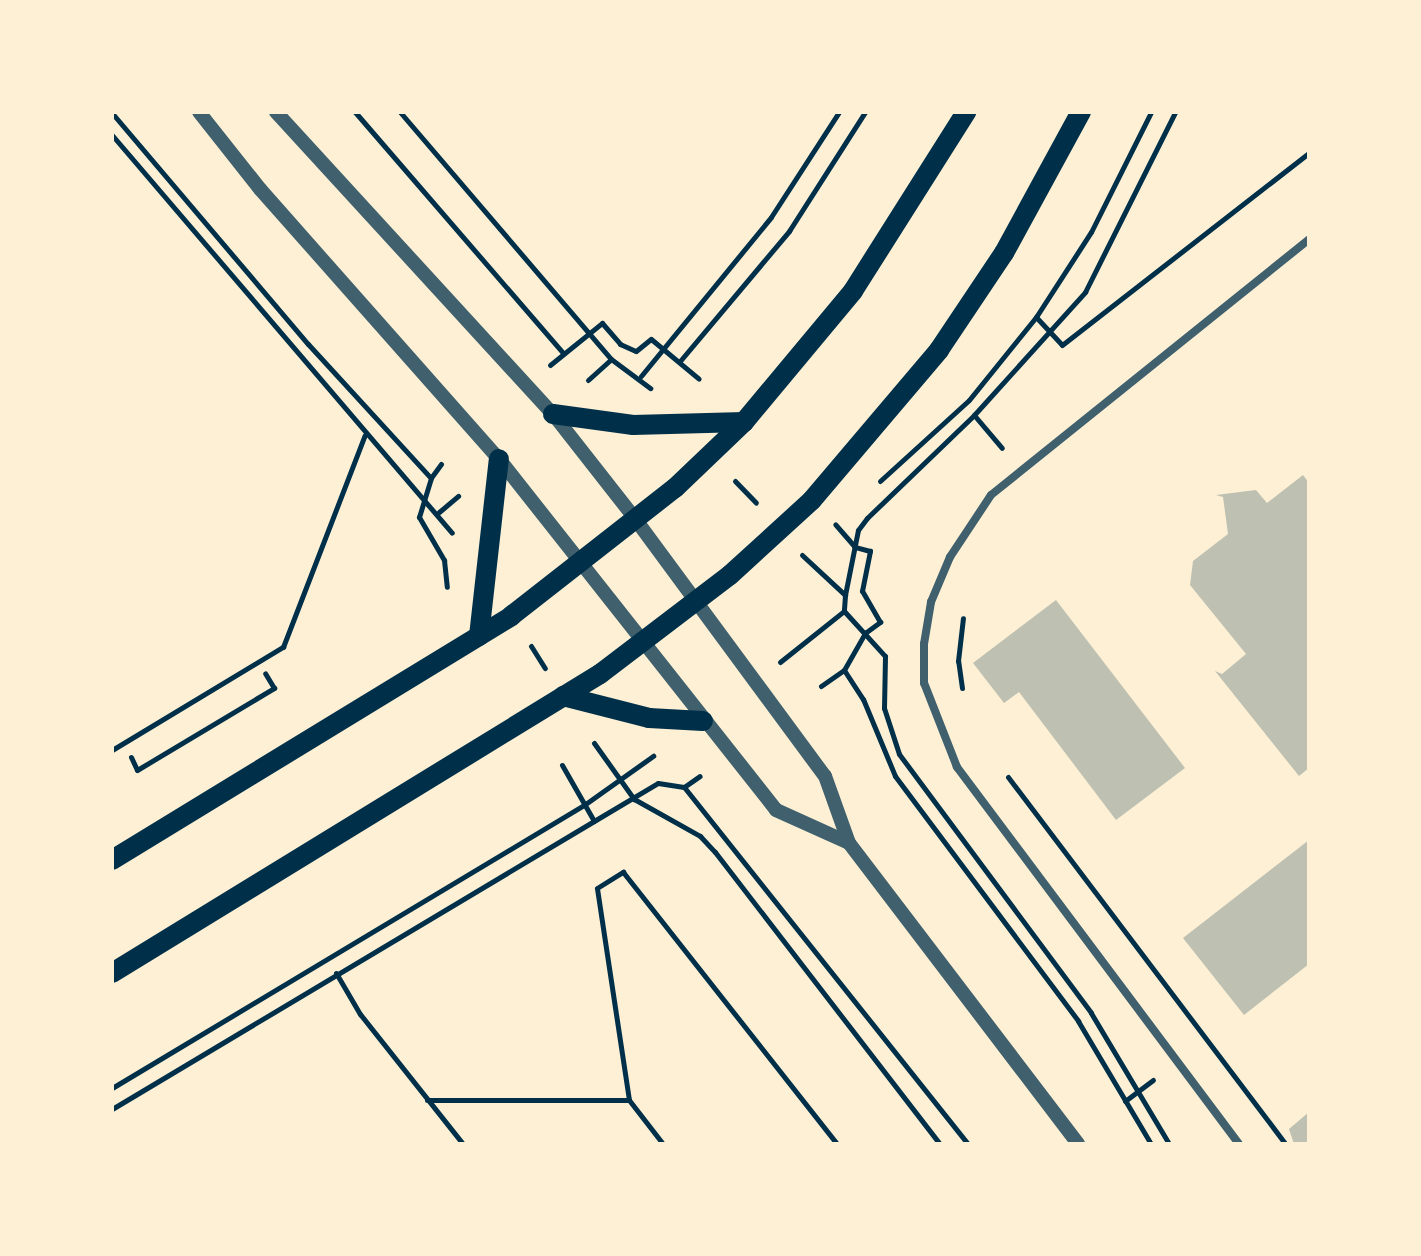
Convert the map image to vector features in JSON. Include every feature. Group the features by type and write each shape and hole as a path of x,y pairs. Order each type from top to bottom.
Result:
{"main road":[{"path":"112,860 511,616 636,520 744,422 853,291 966,112"},
{"path":"112,973 563,696 695,602 812,500 910,386 1004,253 1081,112"},
{"path":"553,414 633,425 744,422"},
{"path":"479,636 499,459"},
{"path":"563,696 649,718 703,721"}],"street":[{"path":"199,112 260,189 499,459 776,810 849,843"},
{"path":"276,112 553,414 636,520 825,776 849,843 1078,1144"},
{"path":"1239,1144 957,767 934,717 924,683 931,602 965,527 1020,469 1309,239"}],"path":[{"path":"355,112 563,353"},
{"path":"400,112 611,359 641,376 661,401"},
{"path":"641,376 771,217 839,112"},
{"path":"680,361 789,231 865,112"},
{"path":"878,483 969,400 1036,317 1091,232 1151,112"},
{"path":"799,647 844,611 855,547 867,518 974,415 1085,292 1175,112"},
{"path":"112,113 308,344 431,478"},
{"path":"112,135 365,435 424,499 439,512 459,495"},
{"path":"1036,317 1062,345 1092,325 1309,153"},
{"path":"550,365 602,323 620,344 636,351 651,339 699,379"},
{"path":"578,390 611,359"},
{"path":"974,415 1020,469"},
{"path":"112,750 283,647 365,435"},
{"path":"441,464 431,478 419,517 444,560 443,581 452,595"},
{"path":"821,686 844,670 865,633 880,622 862,591 870,551 855,547 835,524 845,514"},
{"path":"808,561 845,595"},
{"path":"964,613 958,661 964,704"},
{"path":"511,616 618,781 634,799 700,836 940,1144"},
{"path":"844,670 863,699 895,776 1078,1021 1151,1144"},
{"path":"131,757 137,770 274,688 265,673"},
{"path":"112,1088 584,805 656,754"},
{"path":"562,765 594,821"},
{"path":"1003,771 1286,1144"},
{"path":"684,787 700,776"},
{"path":"112,1109 658,783 684,787 968,1144"},
{"path":"663,1144 629,1100 597,888 623,872 837,1144"},
{"path":"336,973 360,1014 463,1144"},
{"path":"1125,1101 1159,1074"},
{"path":"427,1100 629,1100"}],"building":[{"path":"1303,475 1309,483 1309,768 1299,776 1215,671 1222,674 1246,654 1190,585 1193,561 1228,534 1223,497 1216,495 1256,490 1267,503"},
{"path":"1056,600 1185,768 1116,820 1019,692 1004,703 973,663"},
{"path":"1309,840 1309,964 1244,1015 1183,938"},
{"path":"1309,1112 1309,1144 1294,1144 1289,1129"}]}
